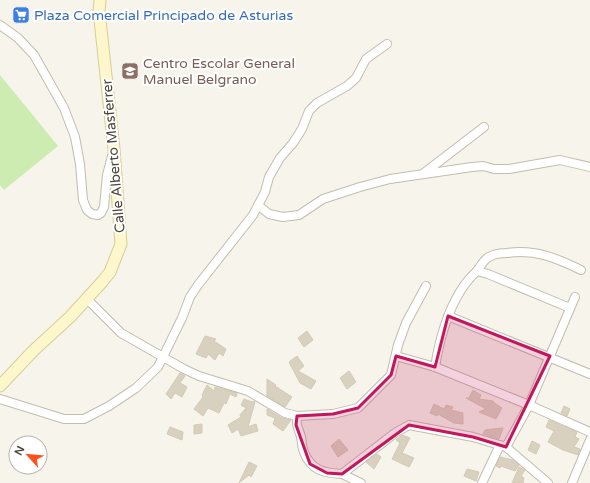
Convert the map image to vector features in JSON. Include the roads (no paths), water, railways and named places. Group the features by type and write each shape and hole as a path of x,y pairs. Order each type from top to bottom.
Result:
{"main road":[{"name":"Calle Alberto Masferrer","path":"0,386 33,351 87,299 110,272 121,244 114,149 99,11 100,0"}],"street":[{"path":"0,25 18,38 34,55 64,108 76,142 83,200 87,210 92,214 98,215 104,208 107,175 114,149"},
{"path":"0,399 64,419 84,419 109,406 136,388 158,367 182,318 190,297 253,215 280,158 293,143 302,129 309,111 317,103 347,86 356,78 366,59 387,44"},
{"path":"424,173 484,127"},
{"path":"258,205 269,214 283,217 299,215 323,199 390,179 424,173 483,166 494,169 510,169 560,160 590,166"},
{"path":"434,367 448,316 470,277 488,257 502,253 521,251 541,254 563,261 581,270"},
{"path":"477,271 488,274 570,308"},
{"path":"87,299 120,333 163,357 199,376 248,391 285,413 297,416 332,414 358,408 391,375 398,344 406,322 426,286"},
{"path":"482,483 529,405 575,297"},
{"path":"448,316 550,356 590,374"},
{"path":"396,356 434,367 529,405 590,432"},
{"path":"297,416 296,425 304,451 310,464 327,474 342,474 361,483"},
{"path":"342,474 395,433 409,425 473,437 503,446 548,483"},
{"path":"572,483 590,440"}],"place":[{"name":"Plaza Comercial Principado de Asturias","path":"21,15"},
{"name":"Centro Escolar General Manuel Belgrano","path":"130,71"}]}
